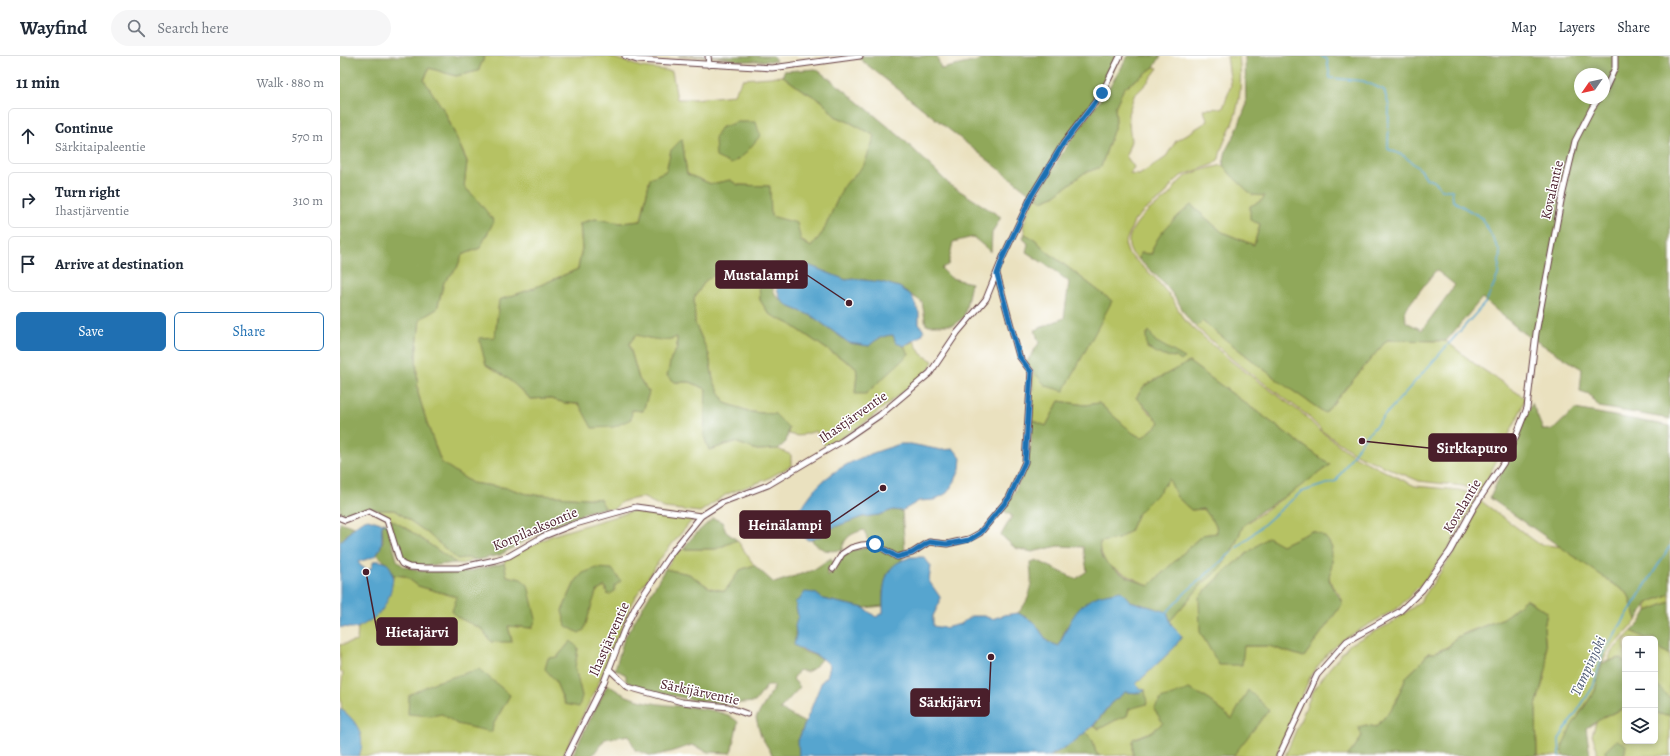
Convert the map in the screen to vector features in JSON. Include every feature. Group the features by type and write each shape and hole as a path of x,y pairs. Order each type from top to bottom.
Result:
{"street":[{"path":"625,56 638,60 772,68 860,56"},
{"path":"708,56 709,65"},
{"name":"Ihastjärventie","path":"567,756 609,669 624,630 636,606 672,552 702,516 723,502 768,485 842,441 880,416 930,373 957,333 986,299 1003,257 1032,195 1063,144 1102,93 1120,56"},
{"path":"1610,79 1615,68 1615,56"},
{"name":"Kovalantie","path":"1279,756 1318,675 1347,641 1399,612 1422,590 1450,551 1474,507 1504,462 1527,408 1536,333 1561,201 1575,141 1595,104"},
{"path":"833,569 842,554 851,548 862,545 875,544 897,557 912,553 929,542 947,544 969,540 980,533 1009,498 1025,462 1031,372 1019,356 997,274"},
{"name":"Korpilaaksontie","path":"340,518 345,520 369,511 386,520 398,559 402,564 409,567 459,568 509,556 544,536 572,525 636,507 702,516"},
{"name":"Särkijärventie","path":"609,669 628,687 682,702 728,708 747,714"}],"green space":[{"path":"340,56 485,56 478,71 456,76 429,68 424,80 445,112 467,162 464,187 475,197 494,221 480,248 462,255 457,268 444,282 437,309 420,319 416,355 418,393 441,462 472,483 508,488 527,494 600,499 605,508 590,511 543,530 500,555 477,560 467,558 457,559 426,532 395,510 378,510 370,508 346,514 340,513"},
{"path":"485,56 608,56 641,67 672,71 677,99 695,99 733,95 743,79 783,76 799,88 822,101 835,116 875,136 864,165 843,187 823,232 811,247 801,240 782,222 771,217 769,186 738,185 730,180 711,184 687,174 682,140 671,150 666,171 650,178 641,221 621,223 596,219 580,223 582,248 578,269 529,290 499,300 495,338 486,365 506,377 531,399 548,398 565,403 643,411 649,392 639,379 629,344 636,334 649,338 677,336 677,349 671,358 675,382 690,382 706,389 704,436 709,450 735,442 757,450 778,449 791,455 791,466 765,480 727,494 700,512 664,508 642,497 621,502 614,509 605,508 600,499 527,494 508,488 472,483 441,462 418,393 416,355 420,319 437,309 444,282 457,268 462,255 480,248 475,197 464,187 467,161 445,112 424,81 429,68 456,76 478,71"},
{"path":"713,56 773,56 776,61 741,61"},
{"path":"856,56 937,56 941,69 999,56 1120,56 1101,93 1063,144 1032,195"},
{"path":"1128,56 1161,56 1154,67 1124,88 1115,107 1116,122 1101,167 1084,173 1054,196 1042,201 1037,197 1052,170 1113,81"},
{"path":"1227,56 1239,56 1239,99 1235,116 1219,159 1212,165 1181,176 1173,183 1164,196 1145,210 1134,221 1125,244 1128,253 1155,278 1173,300 1184,320 1231,361 1304,415 1319,430 1354,456 1415,486 1459,490 1469,493 1476,498 1450,547 1426,579 1399,607 1344,639 1328,653 1311,675 1276,756 1233,756 1243,742 1232,719 1205,697 1151,732 1133,739 1133,755 1100,756 1096,753 1093,741 1086,732 1094,726 1099,729 1127,716 1139,688 1136,684 1175,647 1181,636 1172,626 1170,621 1202,584 1220,569 1235,545 1243,526 1330,465 1189,362 1144,386 1136,398 1160,423 1142,438 1133,433 1099,403 1085,405 1059,401 1046,426 1032,420 1033,371 1112,301 1045,250 1036,240 1025,234 1023,226 1030,207 1037,197 1042,201 1054,196 1084,173 1101,167 1116,122 1115,107 1124,88 1154,67 1158,68 1146,84 1134,96 1128,114 1131,141 1126,156 1134,167 1130,174 1139,175 1165,158 1176,141 1208,121 1203,109 1223,108 1231,85","holes":["1299,537 1330,554 1332,561 1329,577 1332,586 1340,595 1342,604 1304,657 1269,646 1244,646 1199,597 1232,565 1268,538 1282,545"]},
{"path":"1245,56 1670,56 1670,419 1599,407 1589,394 1580,391 1582,369 1523,333 1482,298 1446,341 1387,340 1325,413 1280,382 1202,321 1196,327 1187,317 1168,288 1139,260 1140,253 1152,254 1153,247 1161,233 1191,205 1222,232 1254,245 1260,224 1250,220 1250,206 1261,201 1265,196 1252,195 1223,165 1226,150 1236,132 1246,106","holes":["1436,270 1455,285 1422,330 1406,322 1405,310"]},
{"path":"816,69 843,89 903,139 949,184 1001,217 992,233 991,252 973,237 953,242 948,265 941,268 951,278 971,283 964,317 953,325 926,325 922,302 899,287 865,280 846,280 808,265 793,264 780,270 773,289 776,296 790,307 812,316 849,343 869,346 880,338 894,335 896,343 904,346 909,354 866,394 855,394 857,374 856,367 790,324 769,314 760,300 759,284 754,272 720,271 706,280 694,298 695,323 709,355 713,380 725,403 751,412 775,414 789,428 786,442 778,449 757,450 735,442 709,450 704,436 706,389 690,382 675,382 667,376 671,358 677,349 677,337 662,340 636,335 629,344 639,379 649,392 643,411 632,410 631,419 614,427 592,428 579,404 565,403 548,398 531,399 506,377 486,365 479,338 495,337 499,300 529,290 578,269 582,248 580,223 596,219 621,223 641,221 650,178 666,171 671,150 682,139 687,174 711,184 730,180 738,185 770,186 771,216 797,223 801,241 811,247 823,232 843,187 864,165 875,136 835,116 822,101 799,88 783,76 784,71"},
{"path":"737,122 756,122 760,136 744,155 731,164 716,157 715,138 720,128"},
{"path":"1223,165 1232,176 1266,196 1261,201 1260,224 1254,245 1222,232 1191,205 1161,234 1153,247 1152,254 1140,253 1139,260 1131,252 1129,241 1130,235 1143,215 1167,197 1185,177 1199,171"},
{"path":"1025,234 1036,240 1045,250 1112,301 1064,391 1046,386 1026,363 1039,343 1035,330 1064,318 1069,282 1026,252 1028,244 1023,237"},
{"path":"720,271 754,272 759,284 760,300 769,314 790,324 856,367 857,374 855,393 909,354 904,346 914,341 921,354 933,361 928,371 867,421 840,439 825,446 816,431 799,436 788,434 789,428 775,414 751,412 725,403 713,380 709,355 695,323 694,298 706,280"},
{"path":"1202,321 1280,382 1325,413 1387,340 1446,341 1475,364 1525,398 1521,410 1481,492 1463,486 1419,481 1357,455 1322,431 1307,415 1234,361 1196,327"},
{"path":"1149,331 1155,341 1185,358 1181,361 1176,357 1163,356 1147,348 1146,336"},
{"path":"1189,362 1330,465 1294,491 1261,511 1243,526 1235,545 1220,569 1202,584 1170,621 1167,612 1130,601 1066,627 1059,646 1048,642 1034,622 1018,613 1029,596 1031,584 1030,563 1036,560 1076,579 1087,571 1083,547 1058,546 1032,552 1015,548 1001,535 1012,516 1004,511 1024,473 1031,443 1032,420 1046,426 1059,401 1085,405 1099,403 1133,433 1142,438 1160,423 1136,398 1144,386","holes":["1169,479 1177,497 1191,510 1204,509 1216,525 1217,533 1202,535 1149,586 1124,575 1109,565 1103,558 1100,551 1100,542 1118,539 1130,531 1138,513 1160,491"]},
{"path":"1532,403 1543,430 1553,430 1575,409 1670,426 1670,594 1647,603 1637,620 1628,594 1490,498"},
{"path":"1169,478 1177,497 1191,510 1204,509 1216,525 1217,533 1202,535 1149,586 1107,565 1099,548 1100,542 1118,539 1130,531 1138,513 1160,491"},
{"path":"1481,501 1539,544 1562,547 1628,594 1637,620 1607,653 1602,663 1595,691 1579,714 1572,756 1537,756 1536,706 1545,675 1546,649 1544,628 1547,612 1526,599 1504,618 1455,638 1449,646 1434,653 1428,653 1420,664 1406,677 1394,706 1376,727 1366,725 1363,734 1347,756 1285,756 1312,693 1328,670 1350,644 1392,623 1420,602 1453,554"},
{"path":"378,510 395,510 467,558 475,560 462,564 456,563 409,530 378,513"},
{"path":"893,510 902,511 905,552 901,561 887,574 883,592 883,606 864,608 823,599 815,593 796,609 799,616 796,627 795,645 802,651 822,658 814,668 807,672 799,670 793,679 800,687 780,709 805,723 798,741 799,756 773,756 761,736 756,718 775,686 767,686 755,702 730,704 698,701 642,689 626,681 626,675 615,669 624,639 665,569 689,574 710,588 725,591 740,570 754,565 774,583 813,570 831,558 834,563 827,571 827,576 835,570 844,555 854,550 866,548 868,541 864,530 849,536 842,550 825,550 811,540 821,536 832,528 862,517 879,515"},
{"path":"633,511 693,519 663,555 632,602 601,678 563,756 359,756 361,750 361,737 359,730 352,719 342,710 340,694 343,673 340,671 340,645 357,641 358,627 365,623 393,580 393,575 405,576 418,586 457,597 457,617 482,629 491,641 512,641 508,626 532,628 521,579 507,576 504,563 505,559 553,535","holes":["583,573 615,591 606,591 605,586 596,592 590,609 562,611 575,582","571,641 578,648 575,668 582,696 565,704 555,680 557,657","510,695 493,725 457,724 442,714"]},
{"path":"713,518 722,522 726,532 737,540 716,549 684,549 693,537"},
{"path":"390,519 409,530 456,563 427,566 408,563 401,558 396,549"},
{"path":"340,522 354,527 340,542"},
{"path":"384,523 387,526 397,560 403,566 421,571 466,572 504,563 507,576 521,579 528,585 536,619 532,628 508,626 512,642 491,642 482,629 457,617 452,611 457,597 418,586 405,576 393,575 392,571 377,554 383,541 382,525"},
{"path":"1312,531 1324,536 1332,548 1332,563 1329,579 1342,604 1304,657 1269,646 1244,646 1242,665 1219,665 1200,632 1199,597 1232,565 1268,537 1282,545"},
{"path":"737,540 754,565 740,570 725,591 710,588 689,574 665,569 678,551 684,549 716,549"},
{"path":"596,568 612,569 621,581 615,586 615,591 608,595 605,586 596,592 584,630 579,633 566,626 562,611 575,582 583,573"},
{"path":"1670,594 1670,602 1647,611 1647,603"},
{"path":"1526,599 1547,612 1544,628 1547,666 1536,706 1537,756 1347,756 1362,736 1358,727 1366,725 1376,727 1394,706 1406,677 1420,664 1428,653 1434,653 1449,647 1455,638 1504,618"},
{"path":"1670,602 1670,655 1658,647 1658,636 1641,636 1632,631 1640,623 1647,611"},
{"path":"1632,631 1641,636 1627,636"},
{"path":"571,641 578,648 575,668 582,696 579,707 565,704 555,680 545,669 548,658 557,657"},
{"path":"1622,641 1622,660 1620,658 1608,661 1612,651"},
{"path":"1658,647 1670,655 1670,698 1658,686"},
{"path":"1620,658 1622,660 1622,709 1606,716 1586,728 1590,756 1563,756 1562,747 1571,727 1595,691 1602,663"},
{"path":"479,669 510,695 493,725 492,732 457,724 442,714 431,716 408,714 409,695 433,683"},
{"path":"608,684 620,693 634,699 664,705 711,710 730,716 738,722 731,753 708,752 692,745 652,756 635,750 629,735 605,739 592,756 572,756"},
{"path":"1658,686 1670,698 1670,715 1658,714"},
{"path":"1145,689 1147,704 1129,709 1127,716 1099,729 1094,726 1111,703 1125,692 1140,693"},
{"path":"1189,689 1205,697 1232,719 1248,690 1269,710 1233,756 1131,756 1133,755 1133,739 1151,732 1163,723 1154,709 1161,699"},
{"path":"1622,709 1622,744 1658,744 1658,714 1670,715 1670,756 1624,756 1626,745 1605,751 1606,756 1597,756 1597,749 1592,735 1596,722"},
{"path":"1086,732 1093,741 1096,753 1100,756 1050,756 1071,744"},
{"path":"1617,740 1626,745 1624,756 1606,756 1605,751"}],"water":[{"path":"799,264 808,265 846,280 854,279 882,282 899,287 910,294 913,299 919,313 919,324 924,331 922,335 904,346 896,343 893,335 880,338 869,346 849,343 812,316 790,307 781,300 777,289 776,280 778,275 788,267"},
{"path":"900,444 911,444 941,450 954,449 961,458 960,469 955,481 947,493 934,500 919,501 902,511 893,510 879,515 862,517 832,528 821,536 811,540 808,540 802,536 795,525 793,518 794,513 803,505 818,485 839,469 858,459"},
{"path":"368,519 381,523 385,522 387,526 384,523 382,525 381,546 377,554 371,558 358,562 367,570 371,568 374,561 383,562 389,565 392,571 392,588 386,604 374,618 357,628 340,628 340,542 356,525"},
{"path":"910,557 924,557 931,566 929,581 940,597 940,602 933,616 933,626 944,628 961,624 971,616 984,616 992,619 1018,613 1034,622 1048,642 1059,646 1072,619 1086,602 1096,597 1121,591 1130,601 1167,612 1172,626 1182,636 1175,647 1136,684 1139,688 1145,689 1140,693 1125,692 1111,703 1093,726 1071,744 1050,756 799,756 798,741 822,681 827,677 830,666 823,659 794,645 796,634 795,626 798,616 795,602 800,599 805,592 815,593 823,599 864,608 876,617 883,613 884,584 890,570 894,565"},
{"path":"340,709 351,718 361,735 362,742 359,756 340,756"}],"waterway":[{"path":"1167,612 1186,592 1301,492 1336,481 1362,441 1486,302 1498,275 1500,252 1482,218 1453,201 1452,190 1441,190 1436,182 1427,179 1421,170 1404,156 1388,149 1389,106 1384,90 1363,81 1330,78 1327,59 1321,56"},
{"name":"Tampinjoki","path":"1560,756 1559,739 1593,687 1603,653 1670,546"}],"place":[{"name":"Mustalampi","path":"849,303"},
{"name":"Sirkkapuro","path":"1362,441"},
{"name":"Heinälampi","path":"883,488"},
{"name":"Hietajärvi","path":"366,572"},
{"name":"Särkijärvi","path":"991,657"}],"route":[{"path":"875,544 897,557 912,553 929,542 947,544 969,540 980,533 1009,498 1025,462 1028,394 1031,372 1019,356 997,274 1003,257 1032,195 1063,144 1102,93"}]}
